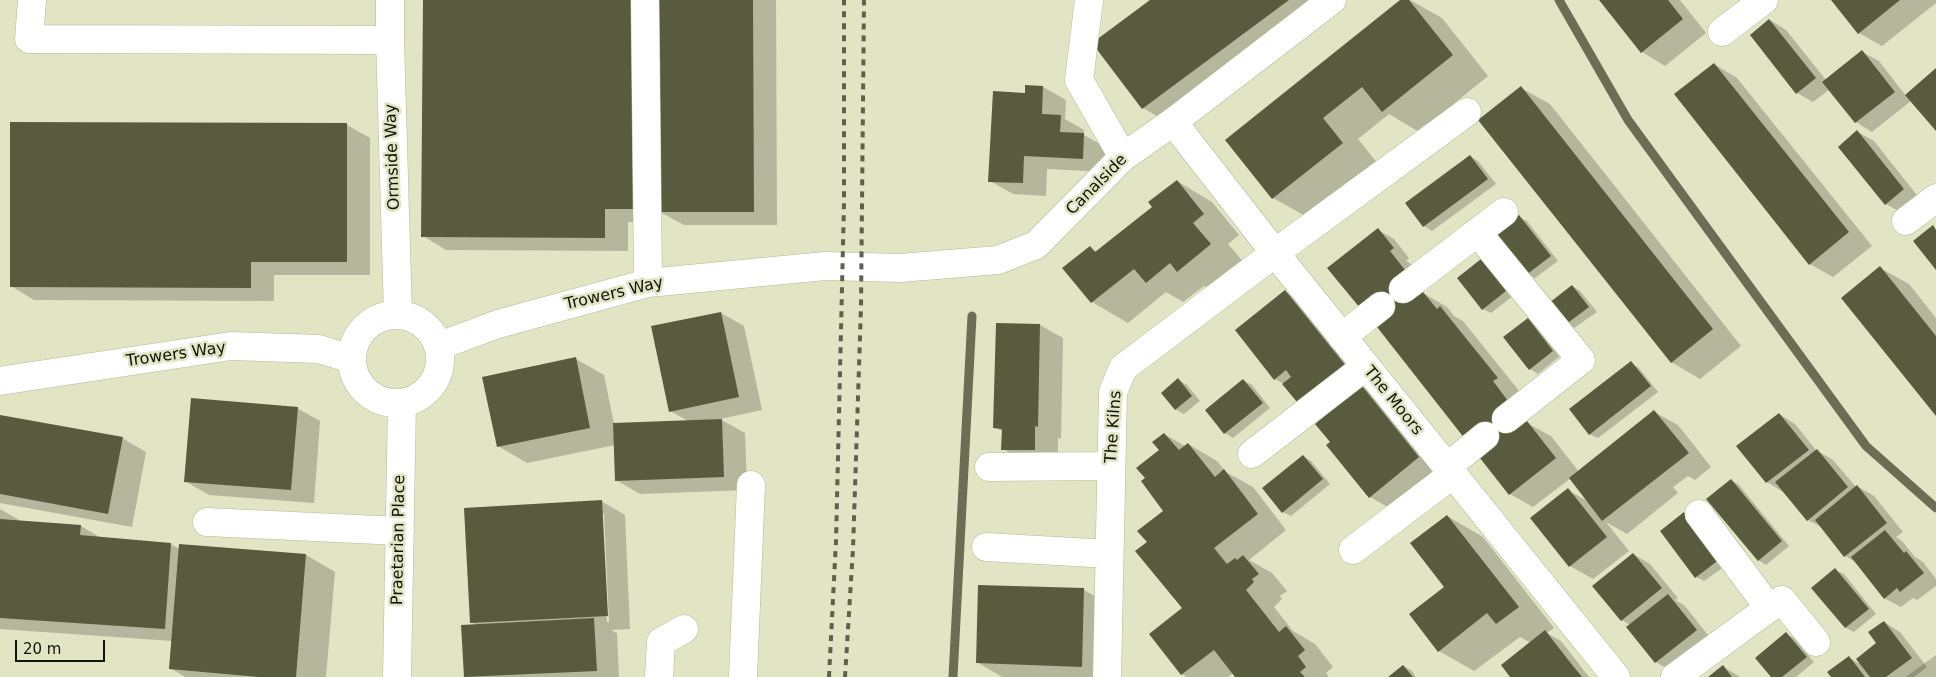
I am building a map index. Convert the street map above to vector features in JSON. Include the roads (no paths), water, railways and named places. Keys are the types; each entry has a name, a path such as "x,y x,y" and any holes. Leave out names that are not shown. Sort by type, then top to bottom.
{"street":[{"path":"32,0 29,39 390,40"},
{"name":"Ormside Way","path":"390,0 398,315"},
{"path":"645,0 648,283"},
{"path":"1089,0 1080,80 1123,157"},
{"path":"1722,32 1764,0"},
{"name":"Canalside","path":"825,266 900,268 998,260 1036,245 1123,157 1173,122 1324,2"},
{"name":"The Kilns","path":"1107,677 1113,392 1123,368 1275,253 1467,112"},
{"name":"The Moors","path":"1173,122 1342,337 1616,677"},
{"path":"1906,221 1936,198"},
{"path":"1403,289 1504,212"},
{"path":"1477,232 1581,360 1506,419"},
{"name":"Trowers Way","path":"439,346 498,324 648,283 825,266"},
{"path":"1342,337 1381,306"},
{"path":"398,315 409,316 419,321 434,336 439,346 440,361 437,376 429,389 417,398 402,403 386,402 368,393 359,384 353,372 351,359 354,345 360,332 371,322 384,316 398,315"},
{"name":"Trowers Way","path":"0,381 231,346 319,349 351,359"},
{"path":"1252,454 1366,366"},
{"name":"Praetarian Place","path":"397,677 402,403"},
{"path":"1353,550 1450,471 1485,436"},
{"path":"989,467 1111,466"},
{"path":"743,677 751,485"},
{"path":"1699,514 1768,608"},
{"path":"207,522 400,531"},
{"path":"986,547 1109,554"},
{"path":"1675,677 1768,608 1782,600 1816,642"},
{"path":"659,677 661,642 684,630"}],"waterway":[{"path":"1559,0 1628,120 1866,446 1936,508"},
{"path":"953,677 972,316"}],"railway":[{"path":"829,677 836,541 844,203 844,0"},
{"path":"845,677 853,549 861,306 864,0"}]}
